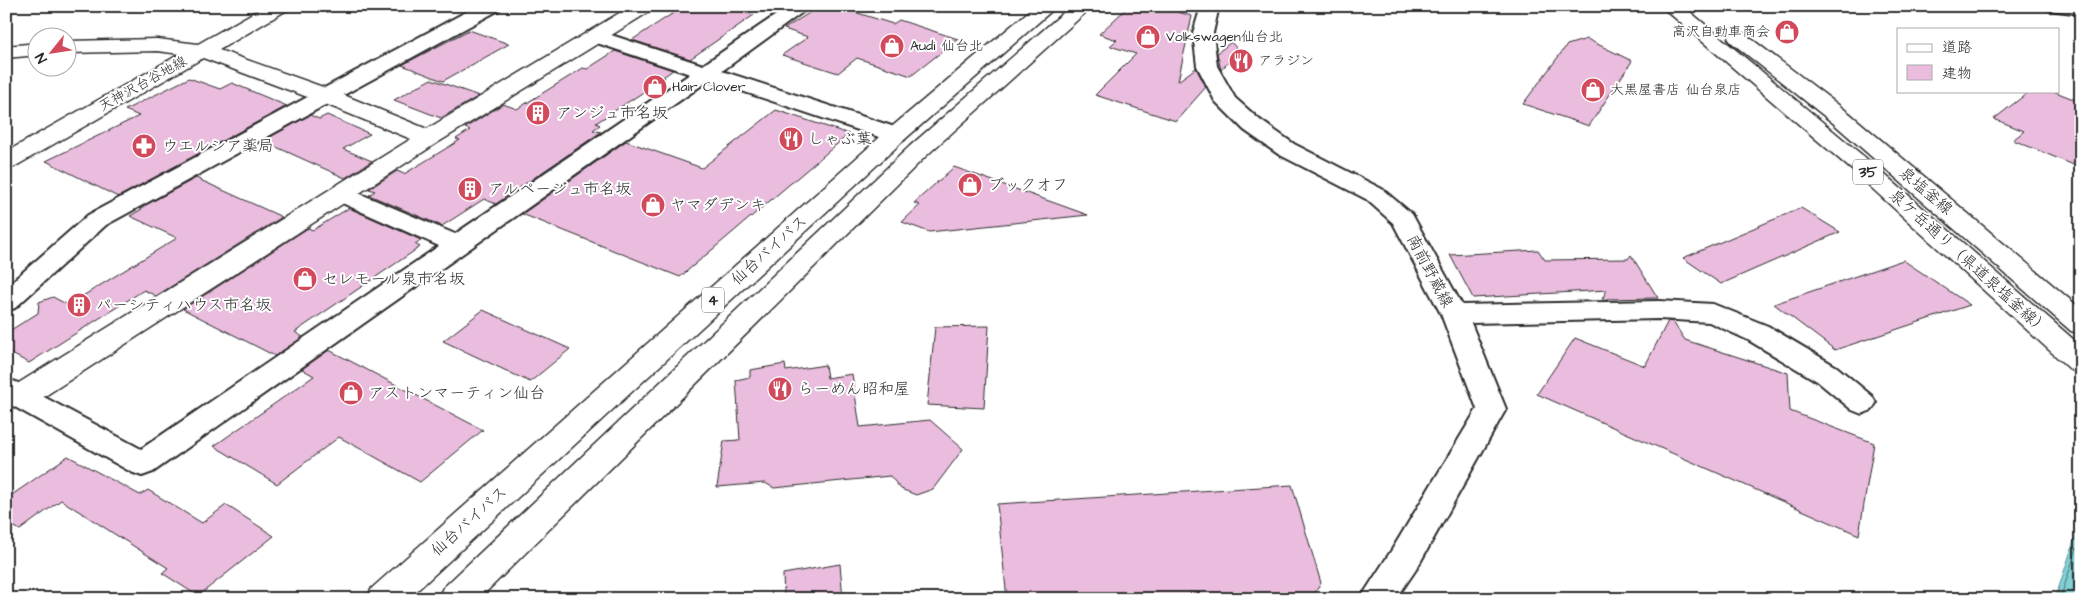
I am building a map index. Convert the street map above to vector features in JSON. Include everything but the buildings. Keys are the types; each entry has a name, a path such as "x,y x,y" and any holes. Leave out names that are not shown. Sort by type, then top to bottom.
{"main road":[{"name":"天神沢台谷地線","path":"6,162 280,6"},
{"path":"13,393 645,6"},
{"name":"仙台バイパス","path":"384,599 896,135 1047,6"},
{"name":"仙台バイパス","path":"455,599 918,151 1083,6"},
{"name":"泉ケ岳通り（県道泉塩釜線）","path":"1671,6 1860,165 2081,363"},
{"name":"泉塩釜線","path":"1698,6 1841,118 2081,324"},
{"path":"78,47 157,45 203,51 326,96 429,138"},
{"path":"6,52 28,50"}],"street":[{"path":"6,302 98,220 492,6"},
{"path":"13,393 142,464 456,244 802,6"},
{"name":"南前野蔵線","path":"1210,6 1203,33 1207,66 1226,101 1252,125 1286,149 1374,194 1403,219 1454,314 1492,409 1405,558 1377,599"},
{"path":"2056,6 2081,8"},
{"path":"595,36 896,135"},
{"path":"340,194 456,244"},
{"path":"1454,314 1660,310 1713,314 1758,333 1827,374 1862,403"}],"water":[{"path":"2081,520 2081,599 2055,599"}],"place":[{"name":"高沢自動車商会","path":"1787,32"},
{"name":"Volkswagen仙台北","path":"1148,37"},
{"name":"Audi 仙台北","path":"892,46"},
{"name":"アラジン","path":"1241,61"},
{"name":"Hair Clover","path":"655,87"},
{"name":"大黒屋書店 仙台泉店","path":"1593,90"},
{"name":"アンジュ市名坂","path":"538,113"},
{"name":"しゃぶ葉","path":"791,139"},
{"name":"ウエルシア薬局","path":"144,146"},
{"name":"ブックオフ","path":"970,185"},
{"name":"アルページュ市名坂","path":"470,189"},
{"name":"ヤマダデンキ","path":"653,205"},
{"name":"セレモール泉市名坂","path":"305,279"},
{"name":"パーシティハウス市名坂","path":"79,305"},
{"name":"らーめん昭和屋","path":"780,389"},
{"name":"アストンマーティン仙台","path":"351,393"}]}
